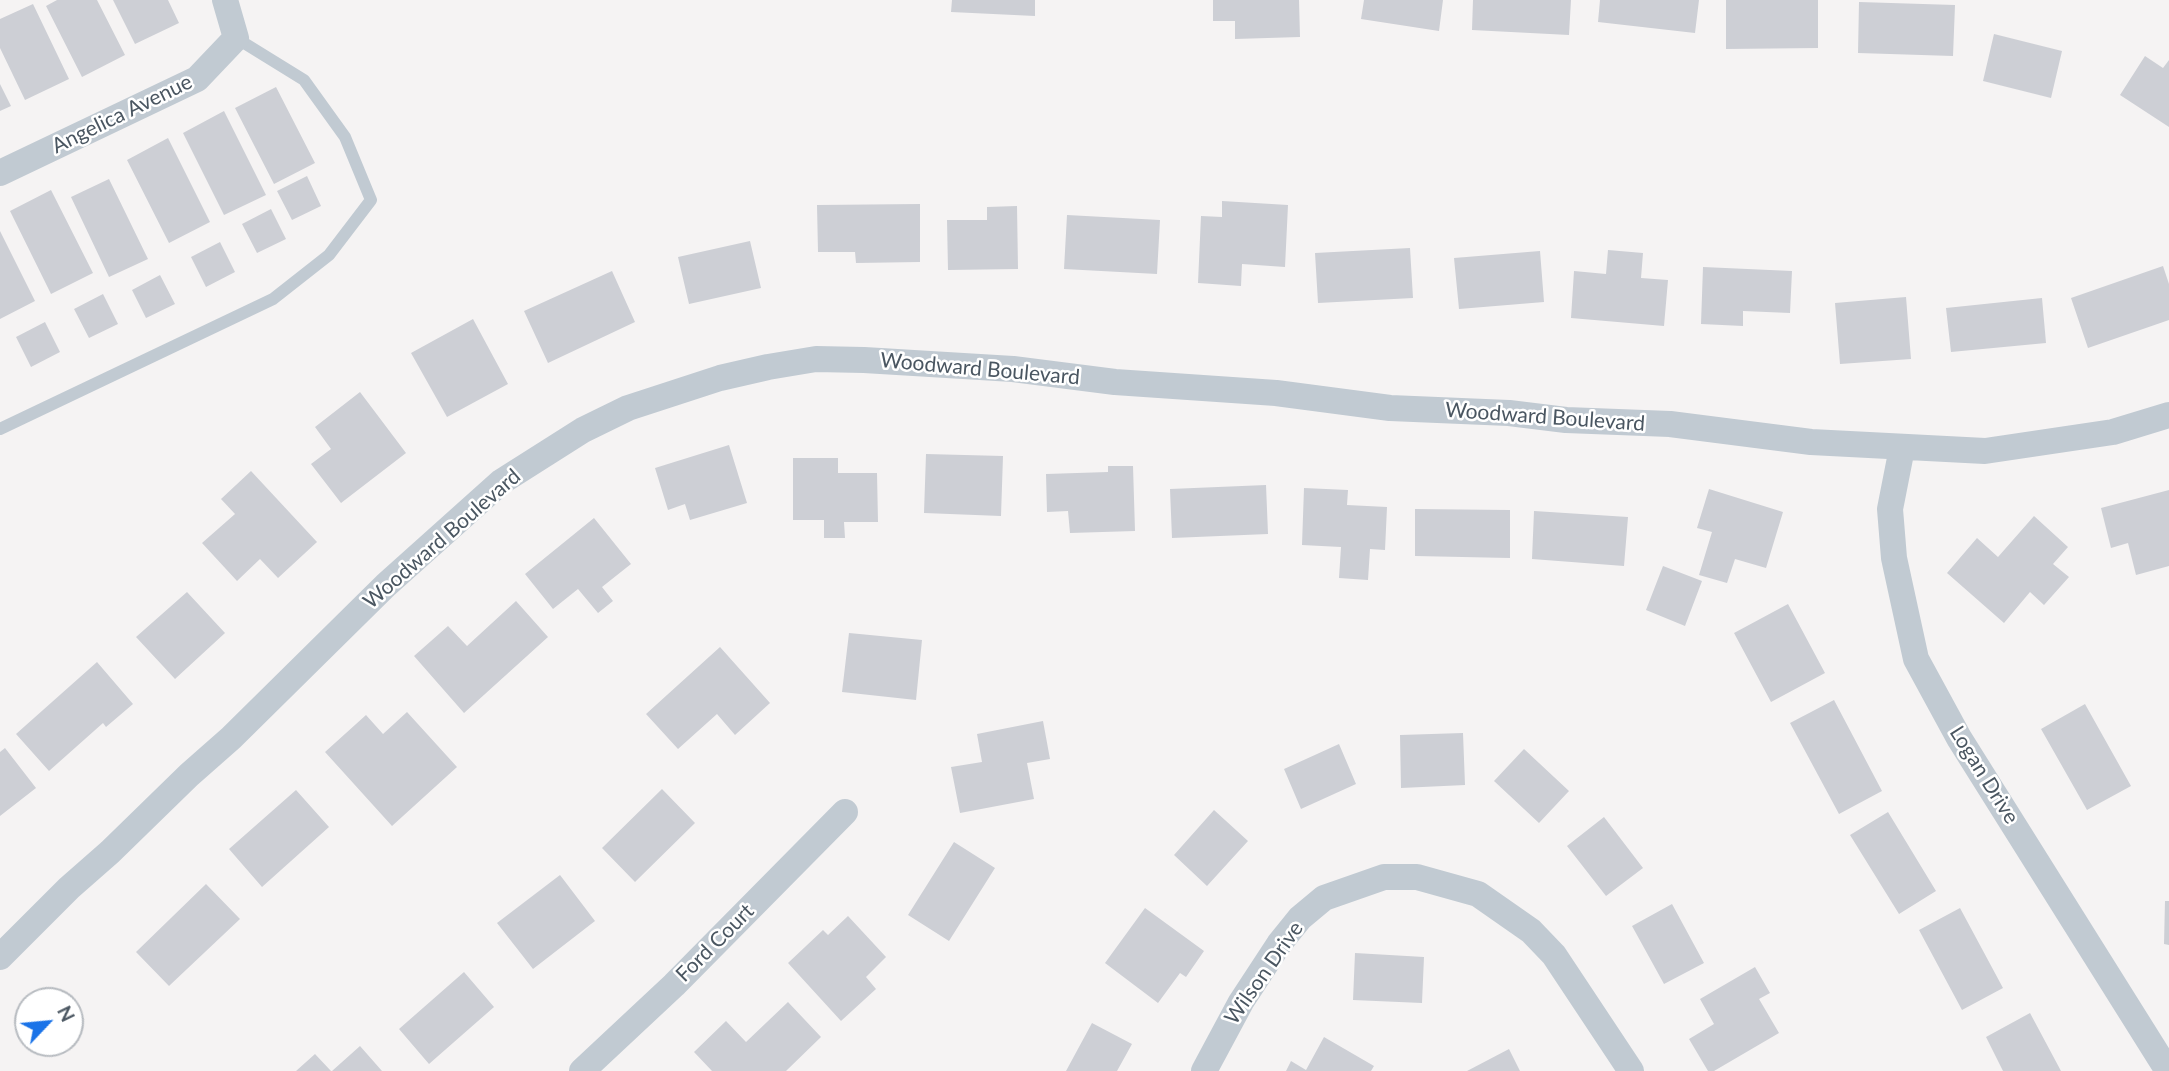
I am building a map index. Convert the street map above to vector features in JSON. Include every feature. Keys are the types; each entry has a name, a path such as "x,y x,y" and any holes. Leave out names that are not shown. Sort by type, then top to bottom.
{"street":[{"path":"225,0 236,38"},
{"name":"Angelica Avenue","path":"0,173 197,79 236,38"},
{"name":"Woodward Boulevard","path":"0,957 69,888 232,738 386,584 502,482 583,430 628,408 720,378 816,359 864,360 1013,369 1115,382 1276,393 1390,408 1670,424 1811,442 1985,451 2113,432 2169,415"},
{"name":"Logan Drive","path":"1902,448 1890,509 1894,558 1916,659 1959,737 2168,1071"},
{"name":"Ford Court","path":"582,1071 674,985 845,812"},
{"name":"Wilson Drive","path":"1204,1071 1241,1002 1279,944 1300,918 1324,898 1384,877 1417,877 1478,894 1531,931 1554,955 1631,1071"}],"lane":[{"path":"0,429 273,299 329,254 371,200 345,137 304,80 236,38"}],"building":[{"path":"57,0 97,0 125,55 82,77 46,6"},
{"path":"113,0 168,0 179,23 135,44"},
{"path":"952,0 1035,0 1035,16 951,12"},
{"path":"1213,0 1299,0 1300,37 1235,39 1235,21 1213,21"},
{"path":"1364,0 1443,0 1439,31 1361,19"},
{"path":"1473,0 1571,0 1569,35 1472,30"},
{"path":"1600,0 1699,0 1695,33 1598,22"},
{"path":"1726,0 1818,0 1818,48 1726,49"},
{"path":"1859,2 1955,5 1953,56 1858,53"},
{"path":"33,4 69,79 25,100 0,48 0,19"},
{"path":"1994,34 2062,51 2051,98 1983,81"},
{"path":"2145,56 2163,68 2169,60 2169,127 2120,95"},
{"path":"0,84 11,106 0,111"},
{"path":"276,87 315,163 274,184 235,108"},
{"path":"224,111 266,195 224,215 183,133"},
{"path":"168,138 210,222 169,243 127,160"},
{"path":"307,176 321,206 292,220 277,191"},
{"path":"109,179 148,259 109,277 71,197"},
{"path":"51,190 93,273 51,294 10,211"},
{"path":"1222,201 1288,205 1285,267 1242,264 1241,286 1198,283 1201,216 1222,217"},
{"path":"920,204 920,262 856,263 855,252 818,252 817,205"},
{"path":"1017,206 1018,269 948,270 947,220 987,220 987,207"},
{"path":"271,209 286,239 257,253 242,224"},
{"path":"1067,215 1160,220 1157,274 1064,269"},
{"path":"0,231 35,301 0,319"},
{"path":"750,241 761,288 689,304 678,257"},
{"path":"220,242 235,272 206,287 191,257"},
{"path":"1410,248 1413,298 1318,303 1315,253"},
{"path":"1608,250 1643,253 1641,278 1668,280 1664,326 1571,318 1574,271 1606,274"},
{"path":"1540,251 1544,302 1459,309 1454,258"},
{"path":"2163,266 2169,284 2169,320 2088,348 2071,298"},
{"path":"1703,267 1792,271 1790,313 1743,311 1743,326 1701,324"},
{"path":"612,271 635,322 548,363 524,311"},
{"path":"160,275 175,304 146,318 132,290"},
{"path":"103,294 118,324 89,338 74,309"},
{"path":"1906,297 1911,359 1840,364 1835,303"},
{"path":"2042,298 2046,343 1951,352 1946,308"},
{"path":"473,319 508,384 447,417 411,353"},
{"path":"45,322 60,352 31,367 16,337"},
{"path":"360,392 406,453 341,503 311,464 331,449 315,427"},
{"path":"729,445 747,503 690,520 685,504 668,510 655,468"},
{"path":"926,454 1003,456 1001,516 924,513"},
{"path":"793,458 838,458 838,473 877,473 878,522 844,522 845,538 824,538 824,520 793,520"},
{"path":"1108,466 1133,466 1135,531 1070,533 1068,511 1047,512 1046,474 1108,472"},
{"path":"251,471 317,542 278,578 260,559 237,581 202,543 235,514 221,499"},
{"path":"1266,485 1268,534 1172,538 1170,489"},
{"path":"1304,488 1348,490 1347,505 1387,507 1385,550 1370,549 1368,580 1339,578 1341,547 1302,545"},
{"path":"1709,489 1783,512 1766,568 1735,559 1727,583 1699,575 1712,532 1697,528"},
{"path":"2169,490 2169,566 2136,575 2128,543 2111,548 2101,508"},
{"path":"1415,509 1510,510 1510,558 1415,556"},
{"path":"1534,511 1628,517 1624,566 1532,559"},
{"path":"2034,516 2068,547 2053,564 2069,577 2044,605 2030,592 2004,623 1947,573 1977,538 1998,557"},
{"path":"594,518 631,564 602,587 613,601 598,613 578,589 553,609 525,574"},
{"path":"1663,566 1702,581 1685,626 1646,610"},
{"path":"187,592 225,633 175,679 136,637"},
{"path":"516,601 548,637 464,713 414,656 448,626 467,646"},
{"path":"1788,604 1825,673 1771,702 1734,633"},
{"path":"849,633 922,640 916,700 842,692"},
{"path":"720,647 770,703 735,735 717,714 678,749 646,714"},
{"path":"97,662 133,704 106,727 103,723 49,771 16,734"},
{"path":"1834,700 1882,791 1839,814 1790,723"},
{"path":"2085,704 2131,786 2087,810 2041,729"},
{"path":"407,712 457,767 392,826 325,752 366,715 383,734"},
{"path":"1043,721 1050,759 1027,763 1034,799 960,813 951,767 982,762 977,734"},
{"path":"1463,733 1465,785 1401,788 1400,735"},
{"path":"1339,744 1356,784 1301,809 1284,769"},
{"path":"5,748 36,788 0,816 0,752"},
{"path":"1524,749 1569,791 1539,823 1494,781"},
{"path":"662,789 695,823 635,882 602,848"},
{"path":"296,790 329,827 262,887 229,849"},
{"path":"1214,810 1248,841 1207,886 1174,855"},
{"path":"1888,812 1936,891 1899,914 1850,835"},
{"path":"1604,817 1643,868 1606,896 1567,846"},
{"path":"954,842 995,868 949,941 908,915"},
{"path":"560,875 595,921 533,969 497,923"},
{"path":"206,884 240,919 169,986 136,952"},
{"path":"2165,901 2169,901 2169,945 2164,944"},
{"path":"1672,904 1704,963 1664,984 1632,926"},
{"path":"1145,908 1204,951 1186,977 1180,973 1158,1003 1105,963"},
{"path":"1960,908 2003,988 1962,1010 1919,930"},
{"path":"848,916 886,957 866,977 876,989 841,1021 788,963 823,930 828,935"},
{"path":"1355,953 1424,957 1422,1003 1353,1000"},
{"path":"1755,967 1770,993 1759,999 1779,1033 1714,1071 1708,1071 1689,1039 1714,1024 1700,999"},
{"path":"464,972 494,1007 429,1064 399,1029"},
{"path":"788,1002 821,1037 786,1071 712,1071 694,1052 726,1021 746,1042"},
{"path":"2030,1013 2061,1071 2003,1071 1986,1037"},
{"path":"1092,1023 1132,1044 1117,1071 1066,1071"},
{"path":"1324,1037 1374,1066 1371,1071 1286,1071 1291,1061 1306,1070"},
{"path":"360,1046 382,1071 332,1071"},
{"path":"1509,1049 1520,1071 1467,1071"},
{"path":"315,1054 331,1071 296,1071"}]}
